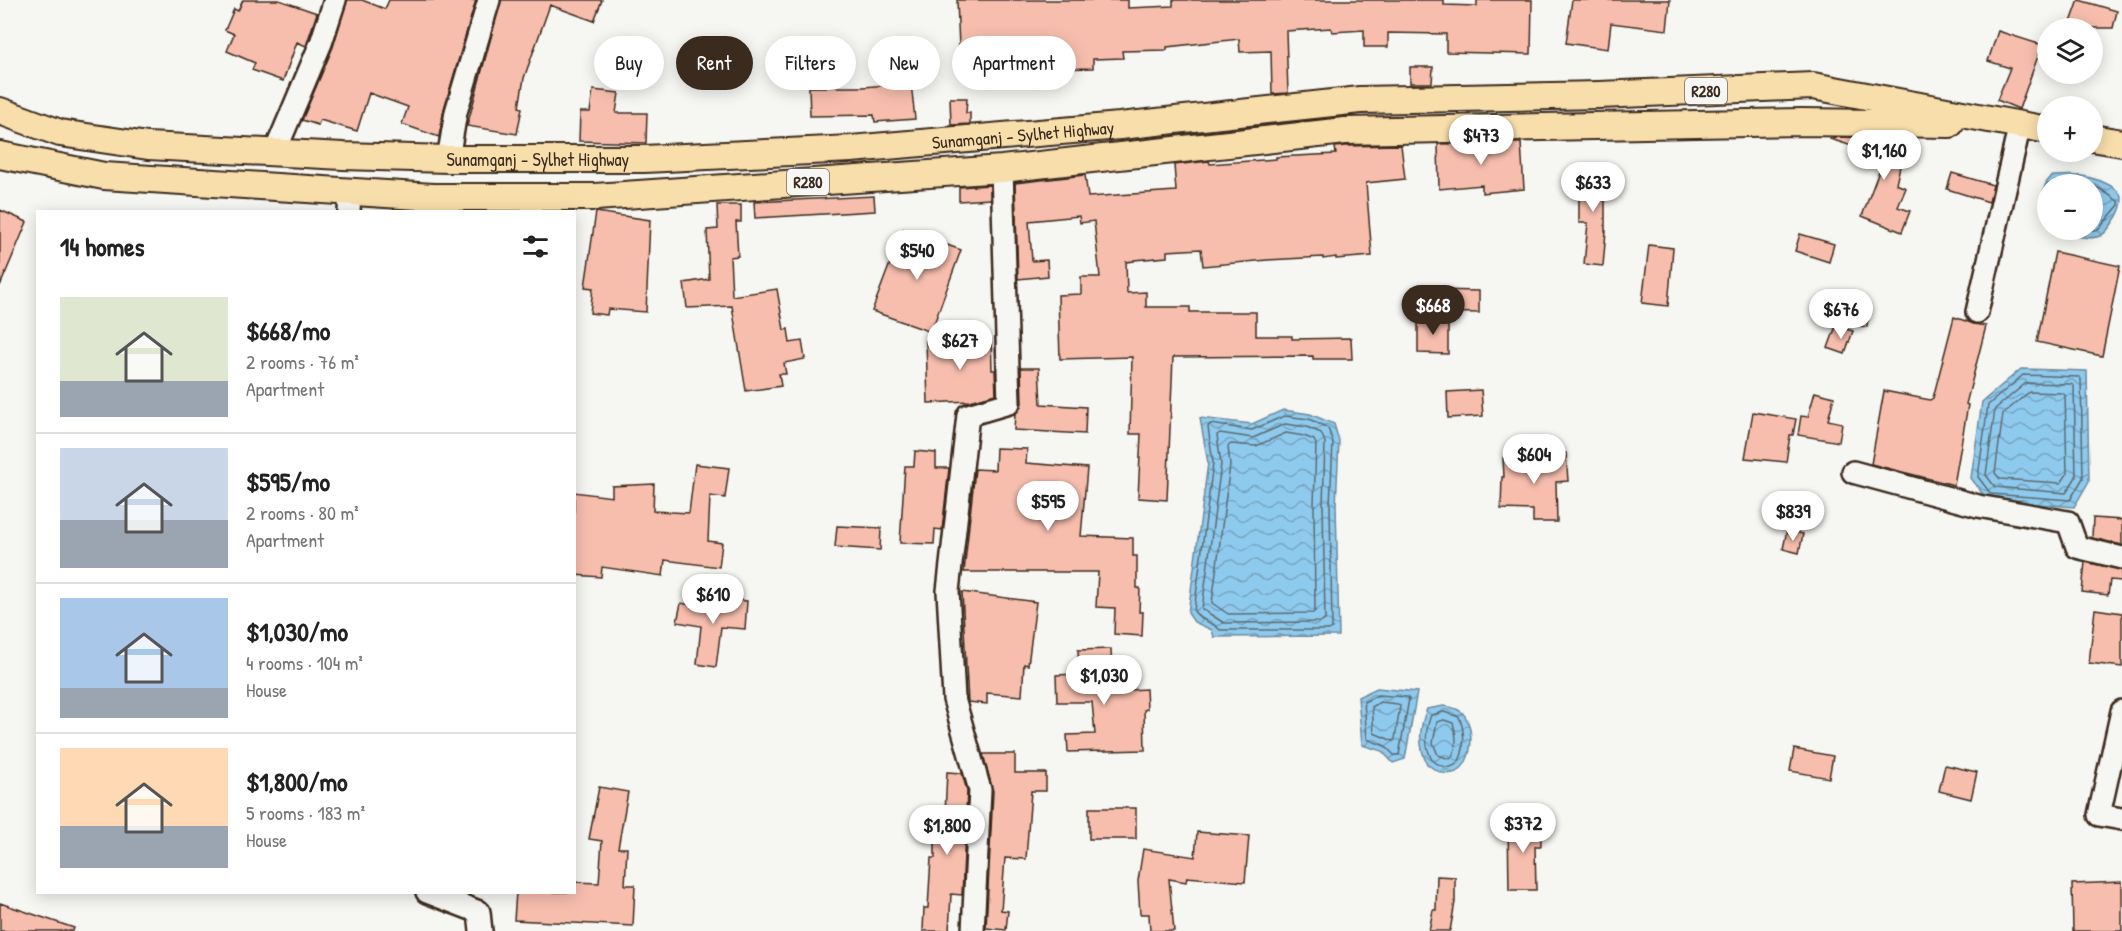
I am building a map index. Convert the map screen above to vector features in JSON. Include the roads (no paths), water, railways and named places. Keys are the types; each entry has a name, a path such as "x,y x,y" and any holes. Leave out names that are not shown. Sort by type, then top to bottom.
{"main road":[{"name":"Sunamganj - Sylhet Highway","path":"0,111 60,133 148,146 448,159 644,159 851,149 1120,126 1360,100 1599,95 1813,86 2037,128"},
{"name":"Sunamganj - Sylhet Highway","path":"3,161 104,176 350,201 433,197 471,204 1002,169 1345,131 1802,122 2020,124"},
{"path":"2103,140 2122,143"}],"street":[{"path":"275,152 321,43 335,0"},
{"path":"448,159 456,112 489,0"},
{"path":"1977,312 2020,124"},
{"path":"973,931 980,790 954,699 948,591 968,416 1009,403 1002,169"},
{"path":"1853,472 1978,506 2068,522 2077,548 2122,558"},
{"path":"2122,711 2099,816 2122,819"},
{"path":"431,894 479,912 481,931"}],"water":[{"path":"2103,183 2114,188 2122,198 2117,216 2104,233"},
{"path":"2021,369 2087,371 2089,481 2074,507 1987,500 1971,478 1982,402"},
{"path":"1283,410 1310,414 1334,424 1339,441 1336,505 1339,636 1214,637 1212,630 1194,622 1188,613 1208,463 1200,418 1252,424"},
{"path":"1377,688 1417,692 1405,759 1393,763 1382,751 1362,745 1358,697"},
{"path":"1444,706 1456,709 1465,716 1471,738 1466,761 1460,769 1452,773 1440,772 1427,764 1421,743 1422,723 1427,709"}]}
